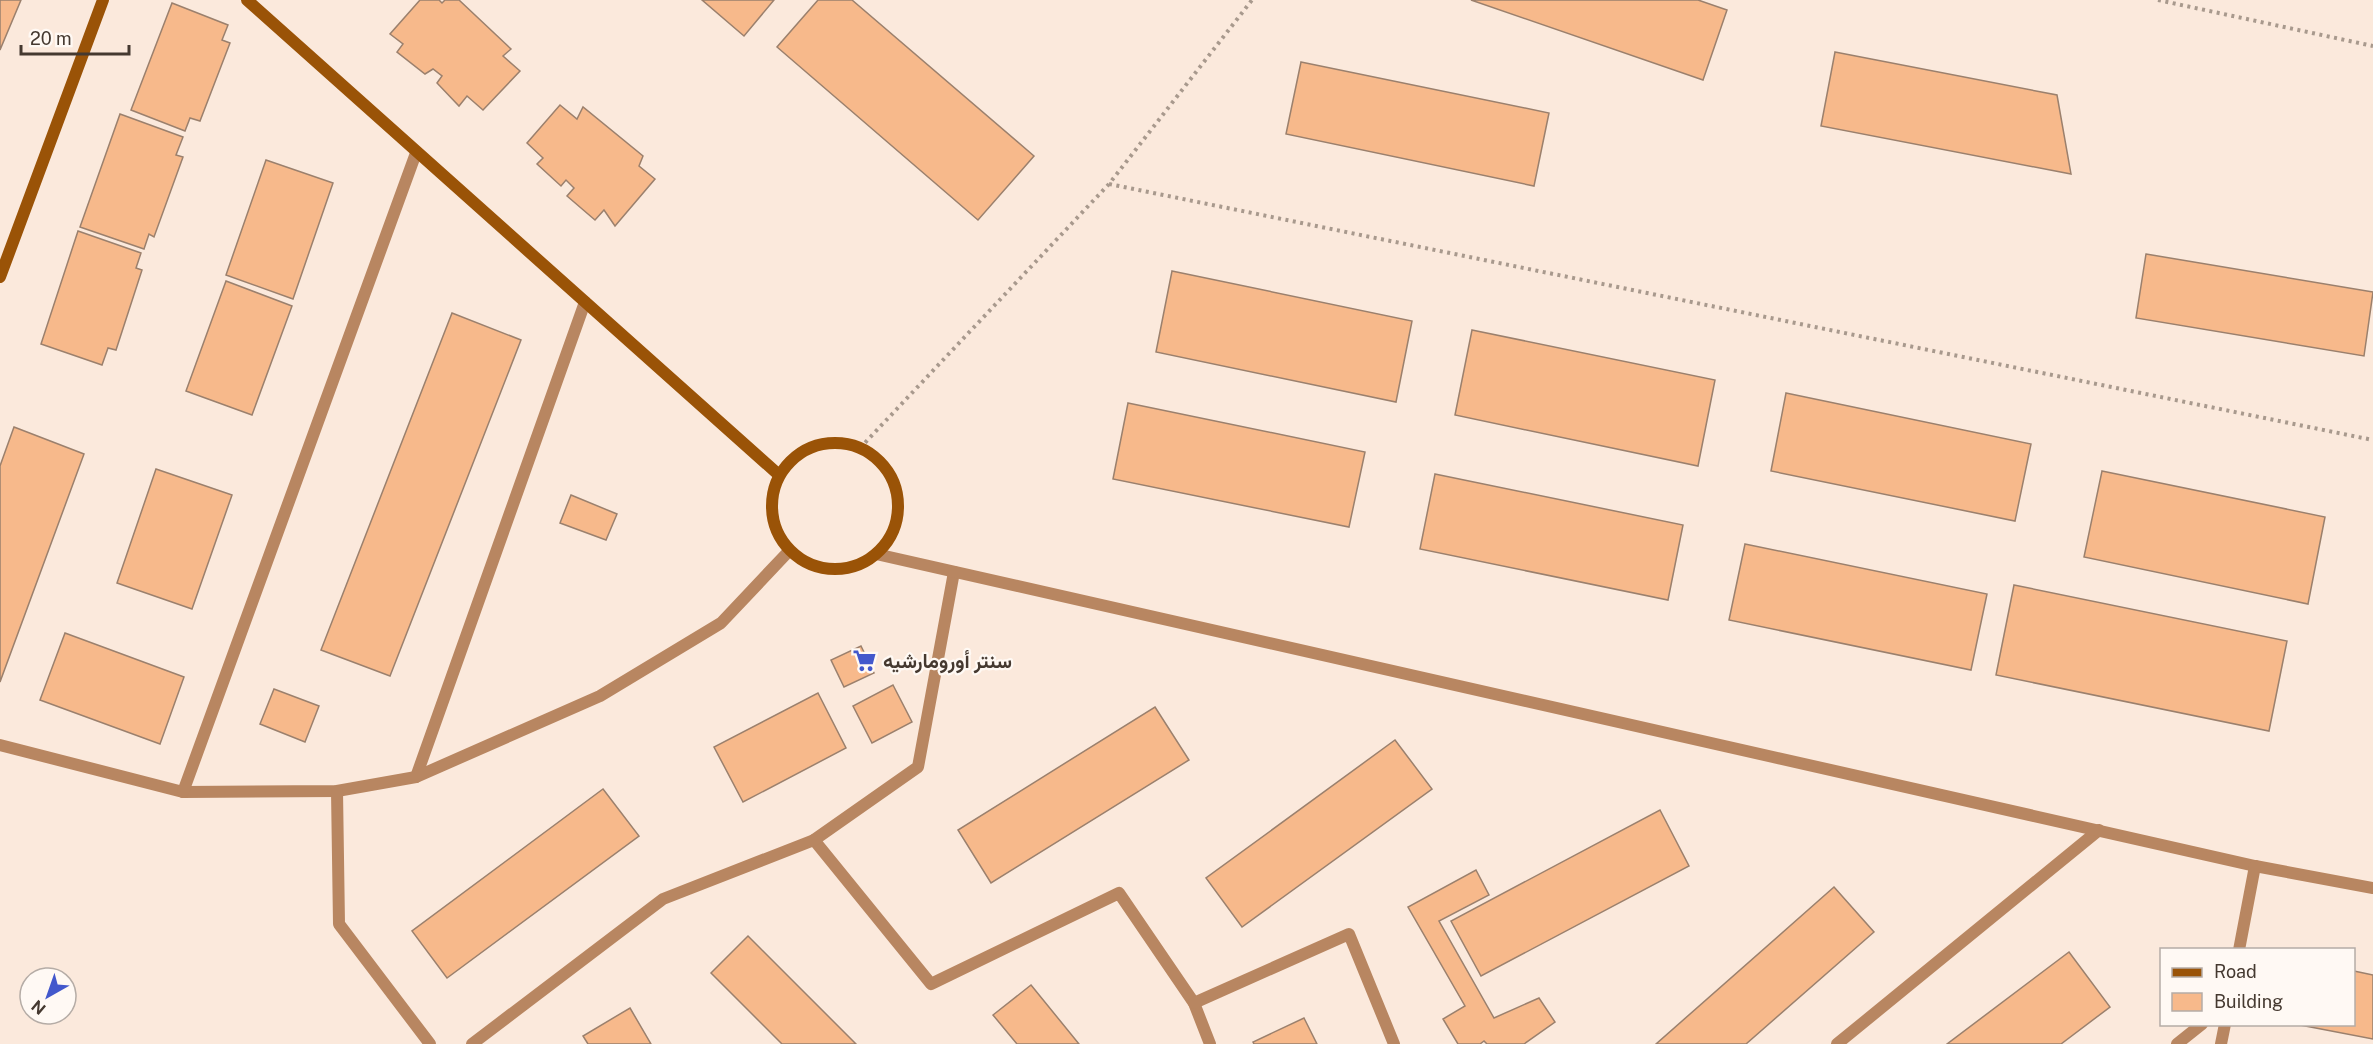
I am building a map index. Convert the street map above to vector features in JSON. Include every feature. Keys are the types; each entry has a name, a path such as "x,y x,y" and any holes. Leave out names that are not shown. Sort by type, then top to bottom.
{"street":[{"path":"0,277 103,0"},
{"path":"248,0 416,153 779,474"},
{"path":"183,792 416,153"},
{"path":"416,777 585,302"},
{"path":"833,443 860,448 888,471 895,488 898,506 896,524 888,541 861,565 842,569 823,569 805,562 789,551 775,528 771,501 779,474 790,460 806,449 833,443"},
{"path":"0,746 183,792 337,791 416,777 600,696 621,684 721,622 789,551"},
{"path":"876,554 2255,866 2373,888"},
{"path":"472,1044 663,899 814,840 918,767 954,572"},
{"path":"337,791 339,924 430,1044"},
{"path":"1837,1044 2099,830"},
{"path":"814,840 930,984 1119,893 1194,1003 1210,1044"},
{"path":"2239,948 2255,866"},
{"path":"1194,1003 1348,934 1394,1044"},
{"path":"2176,1044 2199,1026"},
{"path":"2221,1044 2225,1026"}],"path":[{"path":"860,448 1109,184 1252,0"},
{"path":"2158,0 2373,46"},
{"path":"1109,184 2373,440"}],"building":[{"path":"0,0 21,0 0,50"},
{"path":"420,0 439,0 442,3 445,0 459,0 511,49 503,56 520,71 483,110 467,96 459,106 437,83 442,76 433,69 425,74 397,52 403,44 390,34"},
{"path":"702,0 774,0 744,36"},
{"path":"818,0 852,0 1034,156 978,220 777,47"},
{"path":"1471,0 1698,0 1727,10 1703,80"},
{"path":"172,3 228,25 222,40 230,43 200,121 190,118 185,131 131,110"},
{"path":"1835,52 2057,95 2071,174 1821,126"},
{"path":"1301,62 1549,113 1534,186 1286,134"},
{"path":"560,105 577,119 583,107 643,156 639,166 655,179 615,226 604,210 595,220 567,196 574,188 566,180 561,186 537,164 543,158 527,143"},
{"path":"120,114 183,137 176,155 183,157 154,237 149,234 144,249 80,227"},
{"path":"266,160 333,183 293,299 226,275"},
{"path":"78,231 141,253 136,268 142,270 116,350 108,348 102,365 41,344"},
{"path":"2146,254 2373,292 2364,356 2136,318"},
{"path":"1172,271 1412,321 1396,402 1156,352"},
{"path":"226,281 292,306 252,415 186,391"},
{"path":"452,313 521,340 390,676 321,650"},
{"path":"1472,330 1715,380 1698,466 1455,415"},
{"path":"1786,393 2031,444 2015,521 1771,471"},
{"path":"1128,403 1365,452 1349,527 1113,479"},
{"path":"14,427 84,454 0,682 0,466"},
{"path":"156,469 232,495 192,609 117,583"},
{"path":"2102,471 2325,517 2308,604 2084,557"},
{"path":"1435,474 1683,525 1668,600 1420,549"},
{"path":"571,495 617,514 606,540 560,523"},
{"path":"1745,544 1987,594 1971,670 1729,620"},
{"path":"2014,585 2287,641 2269,731 1996,675"},
{"path":"65,633 184,677 160,744 40,700"},
{"path":"861,646 874,673 844,687 831,660"},
{"path":"893,685 912,722 872,743 853,706"},
{"path":"274,689 319,706 305,742 260,724"},
{"path":"818,693 846,748 743,802 714,747"},
{"path":"1155,707 1189,760 991,883 958,830"},
{"path":"1395,740 1432,789 1242,927 1206,878"},
{"path":"603,789 639,836 447,978 412,931"},
{"path":"1660,810 1689,866 1481,976 1451,921"},
{"path":"1476,870 1489,895 1439,921 1494,1018 1539,998 1555,1022 1524,1044 1487,1044 1484,1041 1480,1044 1458,1044 1443,1019 1465,1006 1408,907"},
{"path":"1834,887 1874,932 1746,1044 1656,1044"},
{"path":"748,936 856,1044 782,1044 711,973"},
{"path":"2069,952 2110,1007 2061,1044 1947,1044"},
{"path":"2355,971 2373,975 2373,1039 2305,1026 2355,1026"},
{"path":"1031,985 1079,1044 1017,1044 993,1015"},
{"path":"630,1008 651,1044 588,1044 583,1036"},
{"path":"1304,1018 1317,1044 1254,1044 1253,1042"}],"place":[{"name":"سنتر أورومارشيه","path":"865,661"}]}
